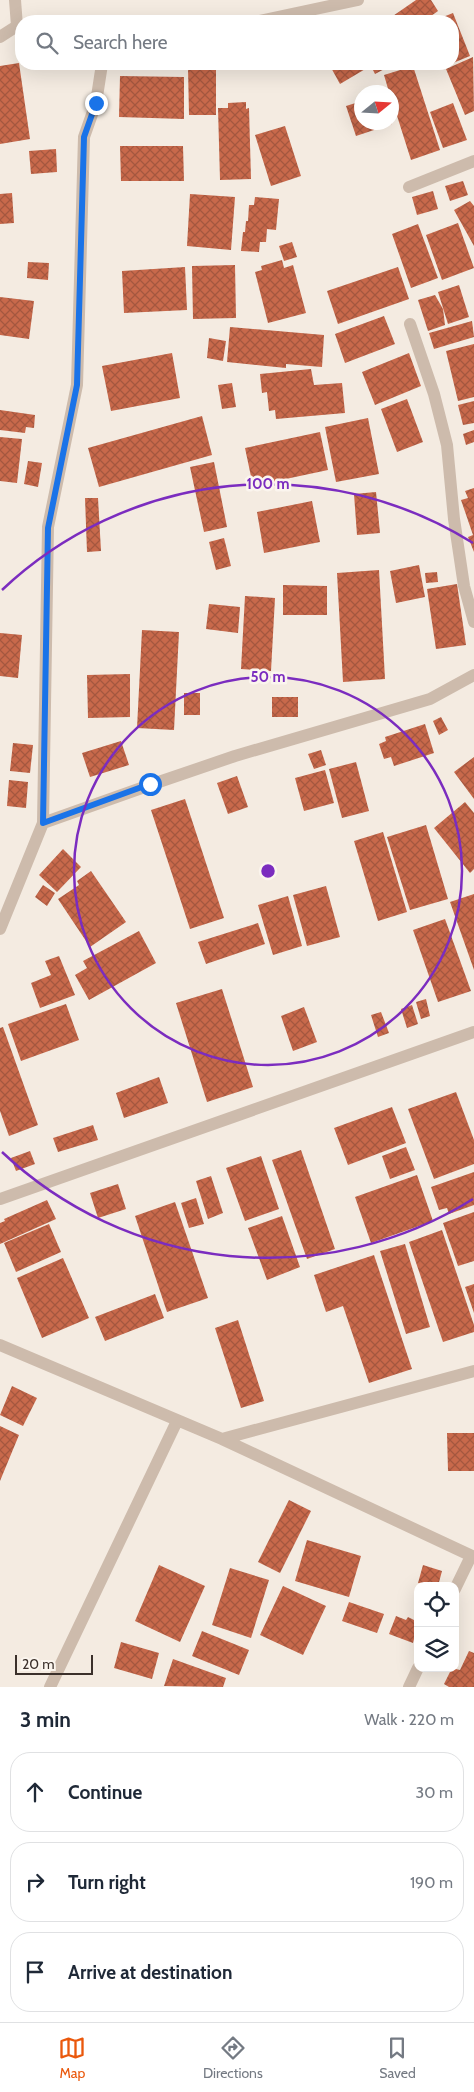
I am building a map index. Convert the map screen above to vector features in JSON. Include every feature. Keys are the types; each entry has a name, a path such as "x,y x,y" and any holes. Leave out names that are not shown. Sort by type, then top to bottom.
{"street":[{"path":"15,0 17,15"},
{"path":"287,15 358,0"},
{"path":"0,37 15,28"},
{"path":"0,929 43,823 48,528 77,385 84,137 96,103 101,70"},
{"path":"409,187 474,161"},
{"path":"410,324 434,394 448,445 454,519 464,586 474,622"},
{"path":"43,823 227,759 430,699 474,675"},
{"path":"0,1199 474,1032"},
{"path":"0,1345 222,1440 472,1556 459,1582"},
{"path":"222,1440 474,1371"},
{"path":"50,1687 176,1421"},
{"path":"409,1687 416,1672"}],"building":[{"path":"416,0 431,0 438,11 432,15 394,15"},
{"path":"459,28 470,56 459,61"},
{"path":"473,57 474,111 465,115 446,70 459,70 459,63"},
{"path":"15,64 15,70 20,70 30,139 0,144 0,66"},
{"path":"188,70 216,70 216,115 189,115"},
{"path":"332,70 364,70 340,84"},
{"path":"373,70 383,70 375,74"},
{"path":"400,70 414,70 440,150 411,160 399,122 399,85 387,85 384,75"},
{"path":"120,76 184,77 184,119 119,117"},
{"path":"246,102 246,109 249,108 251,179 220,180 218,108 228,108 228,103"},
{"path":"453,103 467,140 443,148 430,112"},
{"path":"354,104 354,130 346,106"},
{"path":"285,126 301,176 271,186 255,135"},
{"path":"354,130 374,130 356,136"},
{"path":"120,146 183,146 184,181 121,181"},
{"path":"56,149 57,172 31,174 29,151"},
{"path":"463,181 468,195 450,201 445,186"},
{"path":"433,191 438,209 417,215 412,197"},
{"path":"12,193 14,223 0,224 0,194"},
{"path":"190,194 235,197 231,250 187,246"},
{"path":"255,197 279,199 276,230 267,229 266,242 260,242 259,252 241,251 243,232 245,232 246,221 248,221 249,205 254,205"},
{"path":"470,201 474,206 474,246 454,210"},
{"path":"458,223 474,268 442,280 426,235"},
{"path":"418,224 438,278 411,288 392,234"},
{"path":"292,242 297,257 284,261 279,246"},
{"path":"282,260 284,268 293,265 306,313 268,323 255,272 262,270 261,266"},
{"path":"28,262 49,263 48,280 27,278"},
{"path":"235,265 236,318 193,319 192,266"},
{"path":"185,267 187,310 124,313 122,271"},
{"path":"398,267 409,299 338,324 327,291"},
{"path":"459,285 469,317 448,324 438,292"},
{"path":"435,295 443,309 445,325 428,331 418,300"},
{"path":"0,297 34,301 29,339 0,335"},
{"path":"384,316 395,344 345,363 335,334"},
{"path":"472,321 474,337 434,349 429,333"},
{"path":"230,327 324,335 322,367 286,364 286,368 227,362"},
{"path":"209,338 226,341 223,361 207,358"},
{"path":"474,344 474,397 458,401 446,351"},
{"path":"172,353 180,398 111,411 102,366"},
{"path":"409,353 421,386 375,405 362,372"},
{"path":"311,369 314,385 342,383 345,413 276,419 275,410 269,411 267,392 262,393 260,374"},
{"path":"232,383 236,407 222,409 218,385"},
{"path":"407,399 423,442 397,452 381,409"},
{"path":"474,401 474,423 463,425 458,405"},
{"path":"0,410 35,415 34,428 26,427 25,433 0,430"},
{"path":"202,416 212,455 99,487 88,448"},
{"path":"368,418 379,474 336,482 325,427"},
{"path":"474,430 474,442 466,445 463,434"},
{"path":"320,432 328,470 253,486 245,448"},
{"path":"0,437 22,439 17,483 0,481"},
{"path":"28,461 42,463 38,487 24,484"},
{"path":"214,462 227,527 204,532 190,467"},
{"path":"474,488 474,552 468,537 473,535 461,500 468,498 465,491"},
{"path":"376,492 380,533 357,535 354,494"},
{"path":"85,498 98,498 101,551 87,552"},
{"path":"312,501 320,542 264,553 257,512"},
{"path":"224,538 231,566 216,570 209,542"},
{"path":"419,565 425,597 396,603 390,571"},
{"path":"379,570 385,679 343,682 337,573"},
{"path":"437,572 438,582 426,583 425,573"},
{"path":"457,584 466,645 436,649 427,589"},
{"path":"283,585 327,586 327,615 283,615"},
{"path":"245,596 275,598 271,671 241,669"},
{"path":"209,604 240,607 238,633 206,629"},
{"path":"142,630 179,632 174,730 137,728"},
{"path":"0,633 22,635 18,678 0,676"},
{"path":"130,674 130,717 88,718 87,675"},
{"path":"184,693 200,693 200,715 184,715"},
{"path":"272,697 298,697 298,717 272,717"},
{"path":"441,717 448,730 439,735 433,721"},
{"path":"425,724 434,753 394,766 391,757 384,759 379,744 386,741 385,737"},
{"path":"121,741 129,765 90,777 82,753"},
{"path":"13,743 33,745 30,773 10,771"},
{"path":"321,750 326,765 314,769 308,754"},
{"path":"474,757 474,799 454,772"},
{"path":"356,762 369,811 342,818 329,769"},
{"path":"325,770 334,803 304,811 295,778"},
{"path":"237,776 248,807 228,814 217,783"},
{"path":"9,780 28,782 26,808 7,806"},
{"path":"185,799 224,918 190,929 151,810"},
{"path":"465,802 474,813 474,869 470,873 434,828"},
{"path":"426,825 448,899 410,910 387,837"},
{"path":"383,832 407,912 378,921 354,841"},
{"path":"63,849 81,867 57,892 39,875"},
{"path":"91,871 126,922 90,947 58,899 79,885 77,881"},
{"path":"43,885 55,893 47,906 35,897"},
{"path":"326,886 340,937 307,946 293,895"},
{"path":"474,894 474,970 450,902"},
{"path":"288,896 302,946 273,955 258,905"},
{"path":"445,919 471,991 438,1002 413,930"},
{"path":"258,923 265,944 206,964 198,942"},
{"path":"139,931 156,963 89,1000 75,975 87,968 83,961"},
{"path":"59,956 75,995 40,1008 31,983 51,975 45,961"},
{"path":"222,989 253,1087 207,1102 176,1003"},
{"path":"426,999 430,1016 421,1019 416,1002"},
{"path":"66,1004 79,1040 21,1061 8,1024"},
{"path":"412,1005 418,1024 407,1028 401,1009"},
{"path":"304,1007 317,1042 293,1051 281,1016"},
{"path":"381,1012 389,1033 378,1037 371,1015"},
{"path":"3,1027 38,1125 9,1136 0,1111 0,1028"},
{"path":"159,1077 168,1103 124,1118 116,1093"},
{"path":"456,1092 474,1140 474,1164 434,1179 408,1109"},
{"path":"392,1107 406,1143 348,1165 334,1128"},
{"path":"93,1125 98,1140 58,1152 53,1138"},
{"path":"406,1147 415,1170 390,1179 382,1156"},
{"path":"301,1150 335,1249 307,1259 272,1160"},
{"path":"30,1151 35,1164 16,1171 11,1158"},
{"path":"261,1156 279,1209 245,1221 226,1168"},
{"path":"474,1172 474,1205 449,1214 447,1208 439,1210 431,1187"},
{"path":"417,1175 433,1221 371,1243 355,1197"},
{"path":"211,1176 223,1213 208,1219 196,1181"},
{"path":"118,1184 126,1209 98,1218 90,1193"},
{"path":"196,1198 204,1224 189,1228 181,1203"},
{"path":"47,1200 56,1219 0,1244 0,1223 5,1221 4,1219"},
{"path":"175,1202 208,1298 167,1312 135,1216"},
{"path":"474,1212 474,1261 458,1266 443,1223"},
{"path":"282,1216 300,1267 267,1280 248,1228"},
{"path":"49,1224 61,1252 16,1272 4,1243"},
{"path":"442,1230 474,1325 474,1332 443,1342 409,1242"},
{"path":"405,1244 430,1327 406,1334 380,1251"},
{"path":"374,1255 412,1369 369,1383 343,1306 326,1312 314,1275"},
{"path":"63,1258 89,1318 42,1338 17,1278"},
{"path":"474,1284 474,1313 465,1287"},
{"path":"155,1294 164,1318 105,1341 95,1317"},
{"path":"238,1320 264,1401 241,1408 215,1328"},
{"path":"12,1386 37,1398 23,1426 0,1415"},
{"path":"0,1426 19,1435 0,1481"},
{"path":"447,1433 474,1433 474,1471 448,1471"},
{"path":"289,1500 311,1511 280,1573 258,1562"},
{"path":"307,1540 361,1556 349,1597 295,1581"},
{"path":"159,1565 205,1586 180,1642 135,1621"},
{"path":"423,1565 442,1571 439,1582 418,1582"},
{"path":"230,1568 269,1580 251,1638 212,1625"},
{"path":"283,1586 326,1606 303,1655 260,1635"},
{"path":"349,1602 384,1614 377,1633 342,1621"},
{"path":"396,1616 406,1620 408,1617 414,1620 413,1643 389,1634"},
{"path":"202,1631 249,1650 239,1675 192,1656"},
{"path":"121,1642 159,1653 152,1679 114,1668"},
{"path":"469,1651 474,1653 474,1687 449,1687 444,1684 450,1672 459,1672"},
{"path":"173,1659 226,1678 223,1687 164,1686"}],"route":[{"path":"96,103 84,137 77,385 48,528 43,823 150,784"}]}
